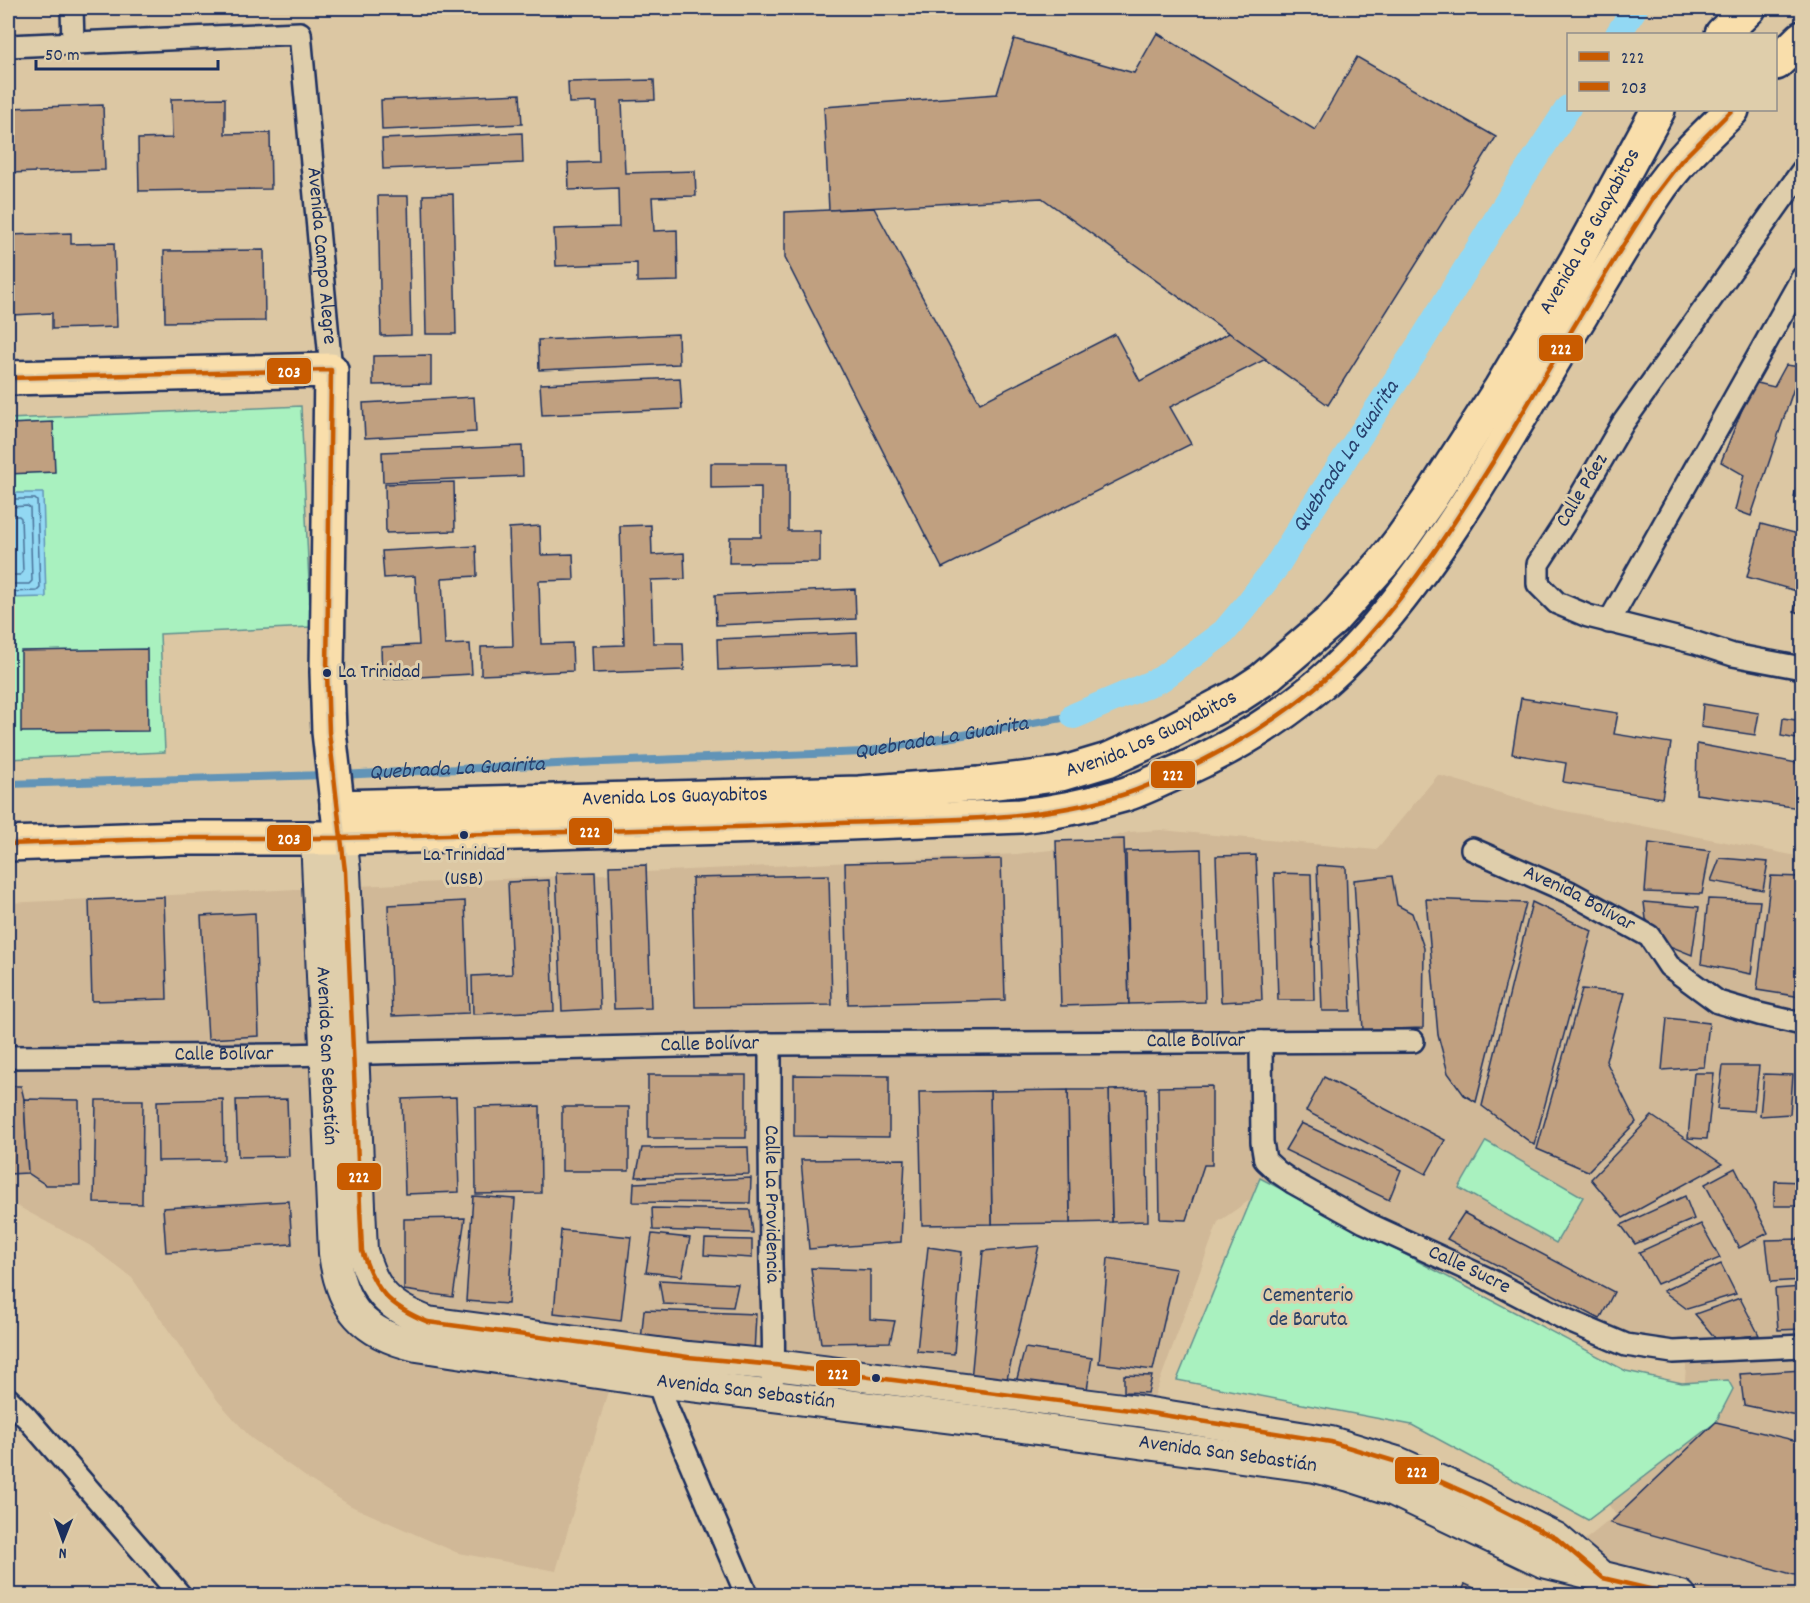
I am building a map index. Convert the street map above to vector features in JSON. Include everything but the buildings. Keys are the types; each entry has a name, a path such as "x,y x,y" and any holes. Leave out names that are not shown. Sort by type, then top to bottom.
{"main road":[{"path":"1708,33 1732,8"},
{"path":"1723,33 1749,8"},
{"name":"Avenida Los Guayabitos","path":"333,819 799,825 1020,816 1056,812 1125,795 1180,772 1274,720 1324,681 1366,639 1398,600 1485,477 1515,423 1656,193 1692,149 1731,111"},
{"name":"Avenida Los Guayabitos","path":"8,844 182,838 333,819 859,793 979,784 1069,772 1108,760 1163,735 1239,695 1262,680 1332,620 1383,563 1401,540 1501,388 1575,263 1658,112"},
{"path":"8,378 331,370"},
{"name":"Avenida Campo Alegre","path":"331,370 327,672 333,819"}],"street":[{"path":"8,46 74,43 72,8"},
{"name":"Avenida Campo Alegre","path":"74,43 300,33 331,370"},
{"name":"Calle Páez","path":"1803,171 1623,423 1538,564 1538,584 1557,603 1588,616 1733,655 1803,668"},
{"path":"1609,622 1803,278"},
{"name":"Avenida San Sebastián","path":"333,819 348,1252 336,1267 345,1297 361,1320 378,1333 398,1342 658,1382 937,1416 1315,1467 1390,1489 1543,1562 1681,1596"},
{"name":"Avenida Bolívar","path":"1472,849 1569,892 1649,936 1669,966 1718,1002 1803,1024"},
{"name":"Calle Bolívar","path":"8,1057 770,1044 1413,1041"},
{"name":"Calle Sucre","path":"1261,1042 1262,1142 1265,1160 1278,1172 1314,1194 1364,1222 1486,1278 1569,1321 1626,1344 1673,1352 1803,1346"},
{"name":"Calle La Providencia","path":"770,1044 772,1311 775,1365 771,1396"},
{"name":"Avenida San Sebastián","path":"348,1252 367,1270 377,1289 404,1313 428,1322 688,1357 775,1365 1138,1411 1331,1442 1397,1462 1471,1495 1556,1538 1603,1578"},
{"path":"663,1353 658,1382 677,1434 747,1596"},
{"path":"937,1416 943,1386"},
{"path":"8,1399 182,1596"}],"shaded area":[{"path":"1438,775 1555,809 1802,857 1802,1595 1674,1595 1615,1569 1576,1547 1616,1515 1597,1489 1683,1405 1687,1354 1656,1351 1283,1177 1218,1222 1145,1422 621,1346 556,1571 458,1553 351,1506 310,1480 251,1438 218,1401 132,1278 89,1245 8,1201 8,903 1017,854 1084,846 1129,832 1161,830 1376,850"}],"green space":[{"path":"301,406 311,627 160,634 165,752 8,759 8,419"},
{"path":"1486,1141 1583,1197 1556,1243 1459,1188"},
{"name":"Cementerio de Baruta","path":"1260,1178 1626,1371 1682,1383 1728,1380 1733,1389 1716,1422 1588,1520 1412,1425 1177,1380"}],"water":[{"path":"8,493 43,493 46,597 8,598"}],"waterway":[{"name":"Quebrada La Guairita","path":"1619,33 1635,8"},
{"name":"Quebrada La Guairita","path":"1074,716 1161,679 1224,632 1250,601 1276,567 1418,347 1567,110"},
{"name":"Quebrada La Guairita","path":"341,775 864,752 1074,716"},
{"name":"Quebrada La Guairita","path":"8,784 326,775"}],"transit line":[{"name":"222","path":"1679,1596 1603,1578 1556,1538 1471,1495 1397,1462 1331,1442 1138,1411 775,1365 688,1357 428,1322 403,1310 385,1296 378,1287 362,1251 345,871 341,838 716,828 947,820 1018,815 1088,804 1135,791 1227,748 1276,717 1322,682 1364,641 1401,598 1466,505 1655,195 1681,161 1731,111"},
{"name":"203","path":"8,378 331,370 327,672 329,732 341,838 182,838 8,844"}],"place":[{"name":"La Trinidad","path":"327,673"},
{"name":"La Trinidad (USB)","path":"464,835"}]}
